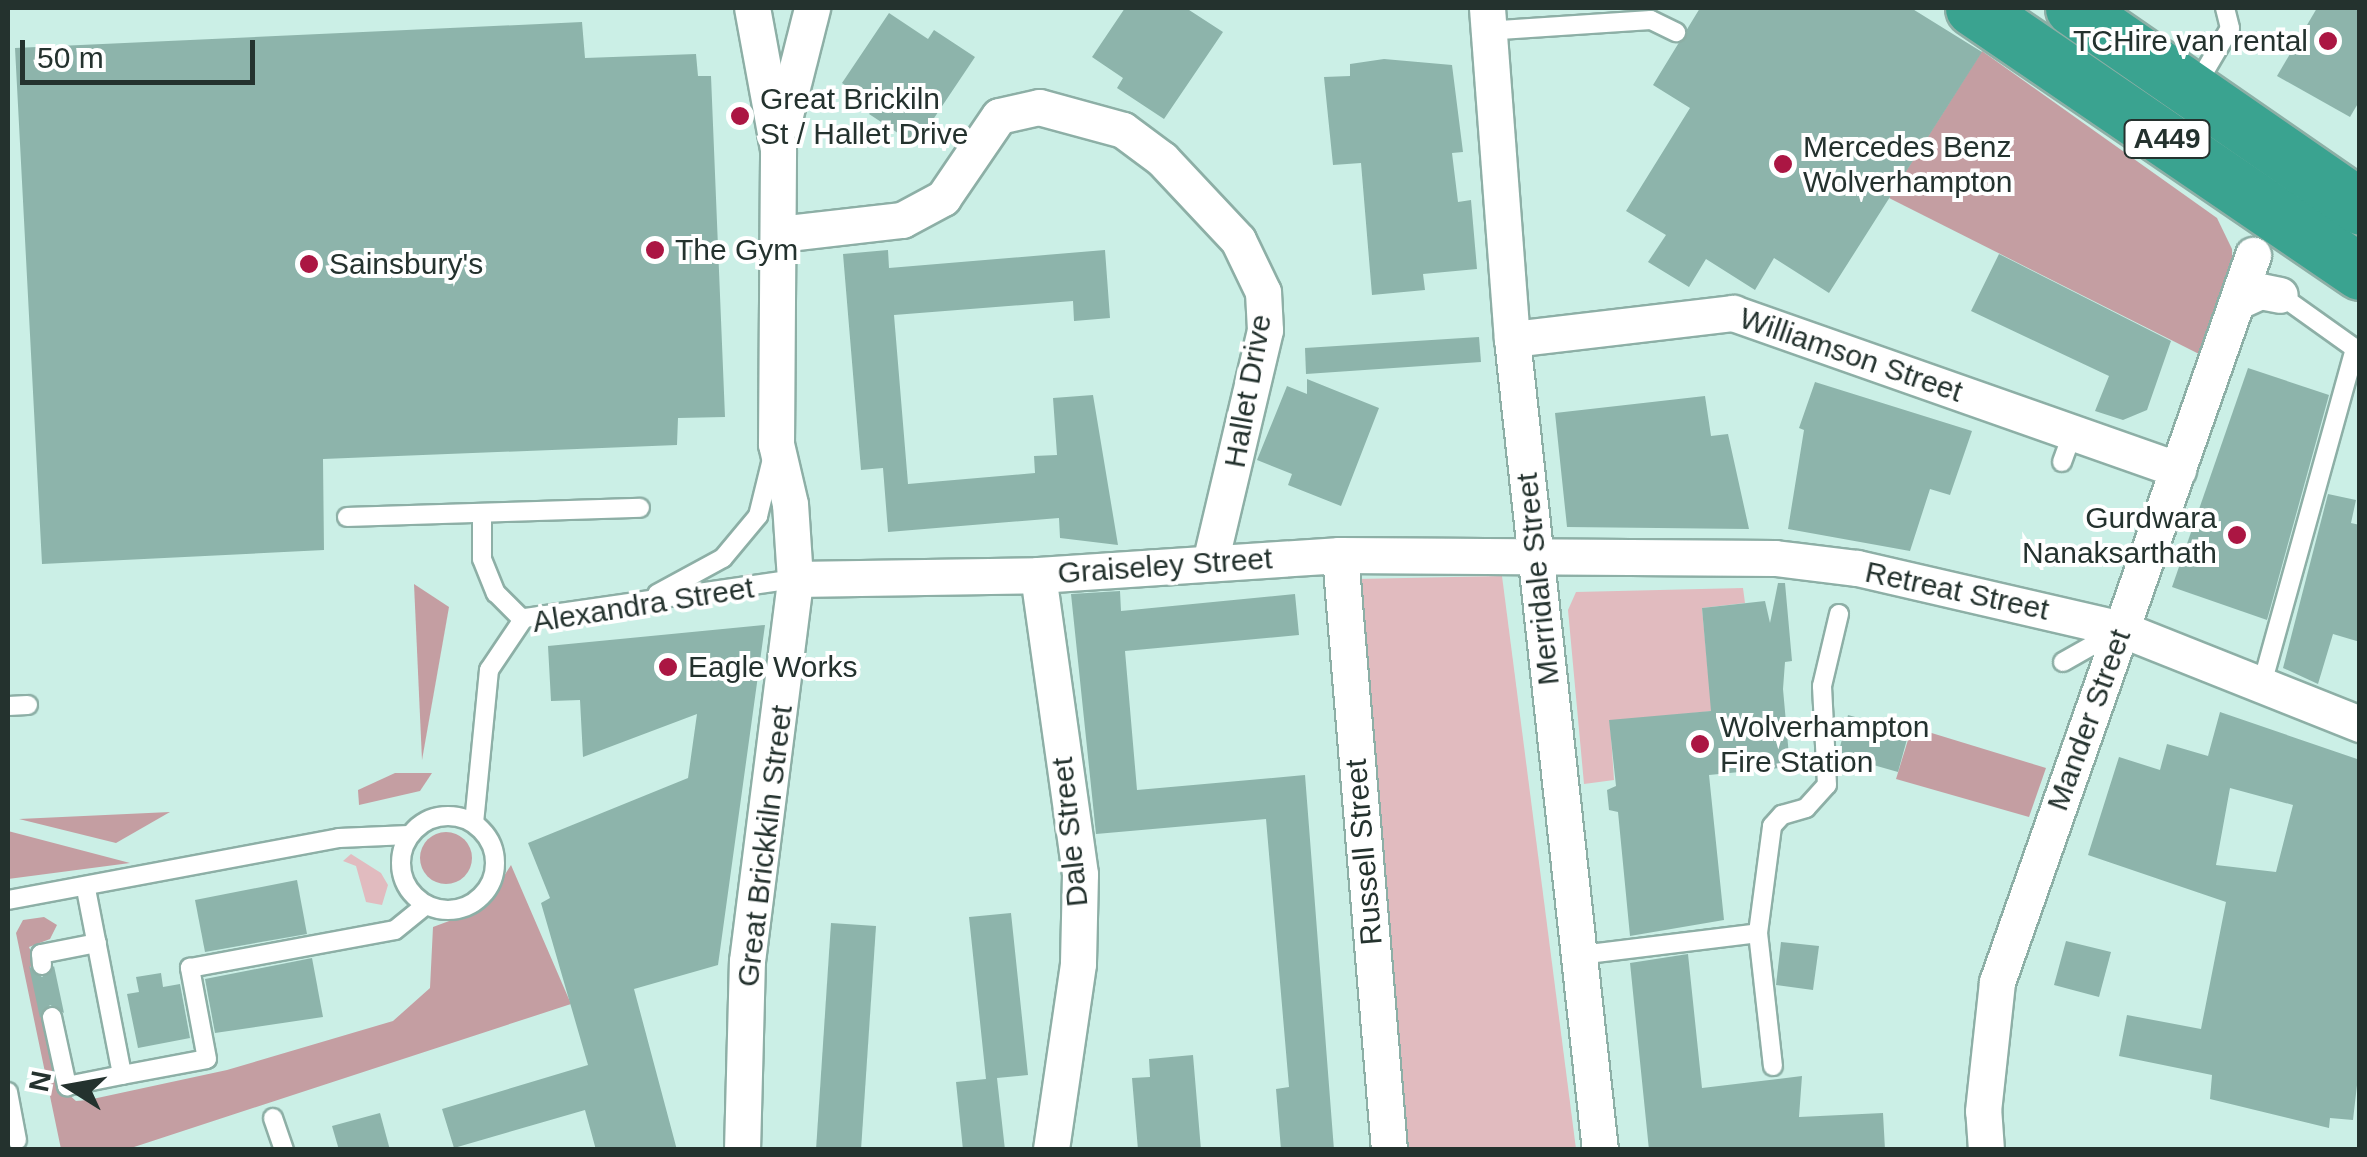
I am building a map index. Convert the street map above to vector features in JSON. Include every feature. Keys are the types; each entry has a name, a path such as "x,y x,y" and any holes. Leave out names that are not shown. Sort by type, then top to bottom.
{"highway":[{"name":"A449","path":"1974,8 2360,272"},
{"name":"A449","path":"2072,8 2194,90 2338,174 2360,206"}],"street":[{"name":"Great Brickkiln Street","path":"742,1150 746,961 794,580 790,504 776,444 778,148 752,8"},
{"path":"778,148 812,8"},
{"name":"Merridale Street","path":"1486,20 1512,339 1600,1150"},
{"name":"Hallet Drive","path":"779,234 902,220 943,198 999,116 1039,107 1123,130 1162,159 1238,240 1263,292 1265,330 1210,564"},
{"name":"Mander Street","path":"1986,1150 1982,1111 1998,982 2253,255"},
{"path":"2240,300 2260,291 2280,295"},
{"name":"Williamson Street","path":"1512,339 1585,343 1733,313 2067,448 2178,470"},
{"name":"Graiseley Street","path":"794,580 1038,575 1340,555 1535,552"},
{"name":"Retreat Street","path":"1535,552 1775,558 1840,566 2121,629 2360,724"},
{"name":"Russell Street","path":"1340,555 1389,1150"},
{"name":"Dale Street","path":"1038,575 1080,874 1078,964 1050,1150"}],"lane":[{"path":"2194,90 2230,28 2225,8"},
{"path":"1486,20 1651,20 1676,32"},
{"path":"2262,684 2357,350 2280,295"},
{"path":"648,599 724,558 758,516 776,444"},
{"path":"347,517 640,508"},
{"path":"482,513 482,559 496,593 523,620"},
{"name":"Alexandra Street","path":"474,823 489,670 523,620 794,580"},
{"path":"1773,1066 1758,933 1772,826 1782,814 1806,808 1827,785 1822,686 1839,614"},
{"path":"2063,662 2121,629"},
{"path":"8,706 28,705"},
{"path":"8,900 86,889 339,838 409,836 442,815 474,823 493,848 495,864 484,893 458,909 426,906 395,930 190,968 207,1059 67,1086 52,1017"},
{"path":"409,836 401,872 426,906"},
{"path":"86,889 122,1075"},
{"path":"1580,955 1758,933"},
{"path":"42,964 40,954 96,943"},
{"path":"8,1092 17,1140"},
{"path":"273,1118 284,1150"}],"shaded area":[{"path":"1982,51 2217,218 2232,249 2233,279 2205,357 1889,198"},
{"path":"1502,576 1576,1149 1405,1149 1357,579"},
{"path":"414,584 449,607 422,760"},
{"path":"1743,588 1745,603 1702,608 1708,672 1734,709 1610,721 1614,780 1584,784 1568,610 1576,592"},
{"path":"1912,727 2046,768 2029,817 1896,779"},
{"path":"395,773 432,773 420,791 359,805 358,790"},
{"path":"170,812 116,843 19,819"},
{"path":"8,831 130,863 8,879"},
{"path":"446,832 464,840 472,858 464,876 446,884 428,876 420,858 428,840"},
{"path":"351,854 381,873 388,885 382,905 366,902 356,866 343,861"},
{"path":"511,865 571,1004 128,1149 61,1149 16,933 23,920 44,917 57,925 50,939 29,947 37,965 30,967 57,1084 76,1101 88,1100 227,1070 393,1021 430,988 433,927 484,908"}],"building":[{"path":"1125,8 1186,8 1223,32 1164,119 1117,88 1123,78 1092,57"},
{"name":"Mercedes Benz Wolverhampton","path":"1700,8 1911,8 1982,52 1829,293 1774,258 1755,290 1706,259 1689,287 1648,262 1666,235 1626,211 1690,108 1653,85"},
{"name":"TCHire van rental","path":"2317,8 2360,8 2360,100 2350,117 2277,76"},
{"path":"889,13 928,39 934,30 975,57 916,145 869,114 875,106 842,83"},
{"name":"Sainsbury's","path":"582,22 585,58 696,54 698,76 711,76 725,417 678,418 677,445 323,459 324,550 42,564 15,48"},
{"path":"1384,59 1452,65 1463,152 1452,153 1458,202 1471,200 1477,269 1423,274 1425,290 1372,295 1361,163 1333,165 1324,77 1350,76 1350,64"},
{"path":"888,250 889,268 1105,250 1110,318 1074,321 1073,301 894,315 908,484 1035,473 1034,456 1057,455 1053,398 1093,395 1118,545 1060,538 1059,518 888,532 883,468 861,470 843,254"},
{"path":"1999,254 2171,341 2147,410 2123,420 2095,411 2109,376 1971,311"},
{"path":"1479,337 1481,362 1306,374 1305,348"},
{"name":"Gurdwara Nanaksarthath","path":"2248,368 2329,395 2267,620 2172,587"},
{"path":"1307,379 1379,408 1341,506 1288,485 1292,474 1257,460 1287,386 1307,394"},
{"path":"1815,382 1972,431 1950,495 1930,489 1910,551 1788,529 1804,430 1799,428"},
{"path":"1705,396 1711,436 1728,434 1749,529 1567,527 1555,413"},
{"path":"2328,494 2356,500 2351,523 2360,525 2360,642 2333,634 2318,684 2283,668"},
{"name":"Wolverhampton Fire Station","path":"1778,583 1785,583 1792,661 1785,662 1783,689 1790,767 1709,775 1724,920 1630,936 1618,812 1609,810 1607,790 1616,786 1609,720 1711,711 1702,608 1765,601 1770,623"},
{"path":"1120,591 1121,611 1295,594 1299,635 1125,651 1137,790 1305,775 1334,1150 1281,1150 1276,1089 1289,1087 1266,819 1096,834 1071,594"},
{"path":"765,625 718,965 634,989 677,1150 596,1150 585,1110 454,1148 442,1109 588,1065 541,903 550,898 528,843 688,778 697,714 583,757 580,700 551,701 548,646"},
{"path":"2220,712 2360,760 2360,1059 2353,1120 2330,1118 2329,1128 2210,1099 2212,1075 2119,1056 2127,1015 2201,1029 2226,902 2088,855 2119,757 2160,770 2167,744 2208,756","holes":["2230,788 2293,805 2276,872 2216,865"]},
{"path":"1848,715 1909,732 1898,772 1838,755"},
{"path":"297,880 307,934 205,952 195,900"},
{"path":"1011,913 1028,1075 997,1078 1005,1150 963,1150 956,1082 986,1079 969,917"},
{"path":"831,923 876,926 861,1150 816,1150"},
{"path":"2066,941 2111,952 2099,997 2054,985"},
{"path":"1781,942 1819,946 1813,990 1776,985"},
{"path":"1688,954 1702,1088 1802,1076 1799,1117 1883,1113 1885,1150 1649,1150 1630,963"},
{"path":"312,958 323,1017 215,1033 205,979"},
{"path":"29,966 42,977 54,966 64,1013 50,1005 40,1018"},
{"path":"161,973 163,987 180,984 190,1038 138,1048 127,994 139,992 136,977"},
{"path":"1193,1055 1201,1150 1138,1150 1132,1078 1150,1077 1149,1059"},
{"path":"380,1113 390,1150 339,1150 332,1126"}],"place":[{"name":"TCHire van rental","path":"2328,41"},
{"name":"Great Brickiln St / Hallet Drive","path":"740,116"},
{"name":"Mercedes Benz Wolverhampton","path":"1783,164"},
{"name":"The Gym","path":"655,250"},
{"name":"Sainsbury's","path":"309,264"},
{"name":"Gurdwara Nanaksarthath","path":"2237,535"},
{"name":"Eagle Works","path":"668,667"},
{"name":"Wolverhampton Fire Station","path":"1700,744"}]}
